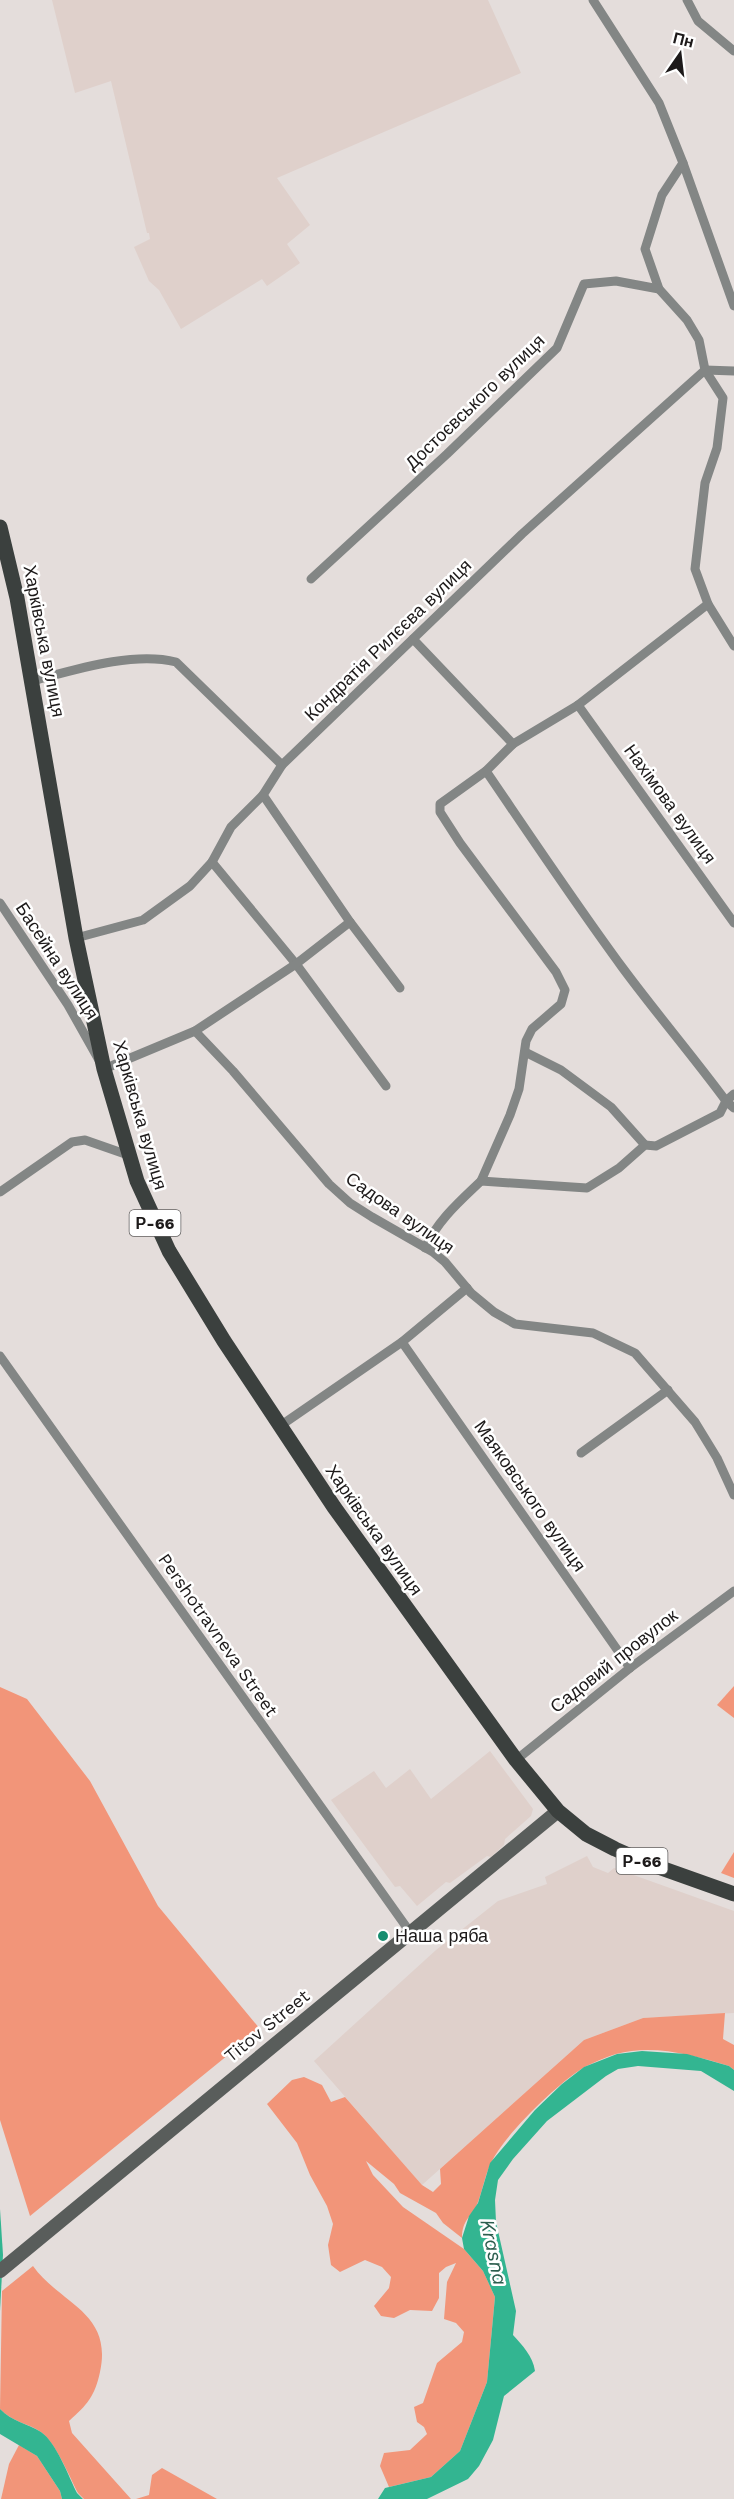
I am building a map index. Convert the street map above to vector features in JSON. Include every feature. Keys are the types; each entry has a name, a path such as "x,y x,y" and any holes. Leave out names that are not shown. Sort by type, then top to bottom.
{"main road":[{"name":"Харківська вулиця","path":"0,527 17,598 76,938 104,1069 128,1155 147,1207 169,1251 280,1426 396,1595 516,1760 558,1811"},
{"name":"Р-66","path":"558,1811 586,1834 615,1848 647,1863 734,1894"}],"street":[{"path":"593,0 659,103 734,306"},
{"path":"687,0 698,21 734,51"},
{"path":"683,163 662,195 645,249 659,289 687,320 699,340 705,370 723,398 717,448 705,483 695,569 708,604 734,646"},
{"name":"Достоєвського вулиця","path":"311,579 447,454 557,348 584,284 616,281 659,289"},
{"path":"705,370 734,371"},
{"name":"Кондратія Рилєєва вулиця","path":"76,938 143,920 190,886 212,862 231,827 263,795 282,765 522,534 705,370"},
{"path":"425,1248 433,1230 443,1218 481,1181 519,1089 526,1041 532,1029 561,1004 565,990 556,972 460,843 440,812 441,804 486,771 513,744 578,705 708,604"},
{"path":"414,639 513,744"},
{"path":"32,681 75,669 143,658 161,658 176,662 282,765"},
{"name":"Нахімова вулиця","path":"578,705 734,923"},
{"path":"486,771 660,1019 687,1048 726,1101 734,1108"},
{"path":"263,795 350,922 400,988"},
{"path":"212,862 296,964 386,1086"},
{"name":"Басейна вулиця","path":"0,903 68,1005 104,1069"},
{"path":"104,1069 195,1031 296,964 350,922"},
{"name":"Садова вулиця","path":"195,1031 233,1071 328,1184 350,1203 445,1262 467,1288 494,1312 514,1324 593,1333 635,1353 695,1422 731,1485 734,1495"},
{"path":"525,1052 561,1070 611,1107 645,1145 656,1146 720,1113 726,1101 734,1094"},
{"path":"0,1192 72,1142 86,1140 128,1155"},
{"path":"481,1181 586,1188 619,1168 645,1145"},
{"path":"280,1426 402,1342 467,1288"},
{"name":"Маяковського вулиця","path":"402,1342 630,1668"},
{"name":"Pershotravneva Street","path":"0,1356 410,1932"},
{"path":"581,1453 668,1390"},
{"name":"Садовий провулок","path":"516,1760 630,1668 734,1591"},
{"name":"Titov Street","path":"0,2271 558,1811"}],"shaded area":[{"path":"52,0 488,0 521,73 277,178 310,225 287,244 300,263 267,286 262,279 181,329 159,290 149,281 134,247 150,239 111,81 75,93"},
{"path":"734,1686 734,1718 717,1705"},
{"path":"0,1687 27,1699 90,1781 158,1906 260,2029 30,2216 0,2120"},
{"path":"490,1751 533,1809 531,1816 505,1839 504,1845 491,1857 487,1856 450,1883 446,1882 417,1906 400,1886 395,1887 331,1800 374,1771 386,1788 410,1769 431,1799"},
{"path":"734,1852 734,1878 721,1873"},
{"path":"587,1856 593,1867 608,1873 614,1868 734,1911 734,2013 643,2018 584,2040 422,2185 314,2061 436,1950 498,1901 547,1884 545,1877"},
{"path":"725,2013 723,2039 734,2045 734,2070 729,2066 673,2052 630,2051 612,2055 591,2064 559,2086 519,2125 498,2152 489,2168 476,2207 465,2222 462,2238 443,2223 436,2213 400,2193 394,2184 366,2161 373,2175 403,2207 464,2249 483,2271 495,2297 487,2382 460,2451 431,2477 389,2487 380,2466 384,2453 410,2450 427,2434 424,2427 417,2422 414,2407 423,2403 437,2363 462,2342 464,2332 456,2323 444,2319 447,2282 456,2263 439,2273 439,2298 432,2311 410,2310 394,2318 381,2316 374,2306 389,2288 391,2277 382,2267 365,2260 340,2272 331,2265 328,2245 333,2224 327,2206 310,2175 297,2143 267,2104 292,2080 304,2077 322,2085 331,2102 345,2097 422,2185 433,2192 441,2184 440,2169 584,2040 643,2018"},
{"path":"33,2266 44,2279 82,2311 92,2322 99,2335 102,2352 96,2388 85,2405 69,2421 72,2433 131,2499 84,2499 78,2493 47,2437 0,2409 2,2291"},
{"path":"19,2445 37,2456 60,2491 62,2499 1,2499 9,2464"},
{"path":"162,2468 217,2499 136,2499 149,2495 152,2475"}],"water":[{"name":"Krasna","path":"642,2051 687,2054 729,2066 734,2070 734,2091 701,2071 638,2066 618,2069 547,2121 513,2159 498,2180 495,2200 496,2222 516,2311 513,2335 530,2356 535,2371 504,2396 493,2440 479,2466 468,2479 427,2499 378,2499 385,2488 431,2477 460,2451 487,2382 495,2297 483,2271 464,2249 462,2238 469,2216 478,2203 490,2163 535,2110 584,2067 617,2054"},
{"path":"0,2209 3,2255 0,2311"},
{"path":"0,2409 47,2437 57,2451 77,2493 83,2499 62,2499 60,2491 37,2456 0,2434"}],"place":[{"name":"Наша ряба","path":"383,1936"}]}
